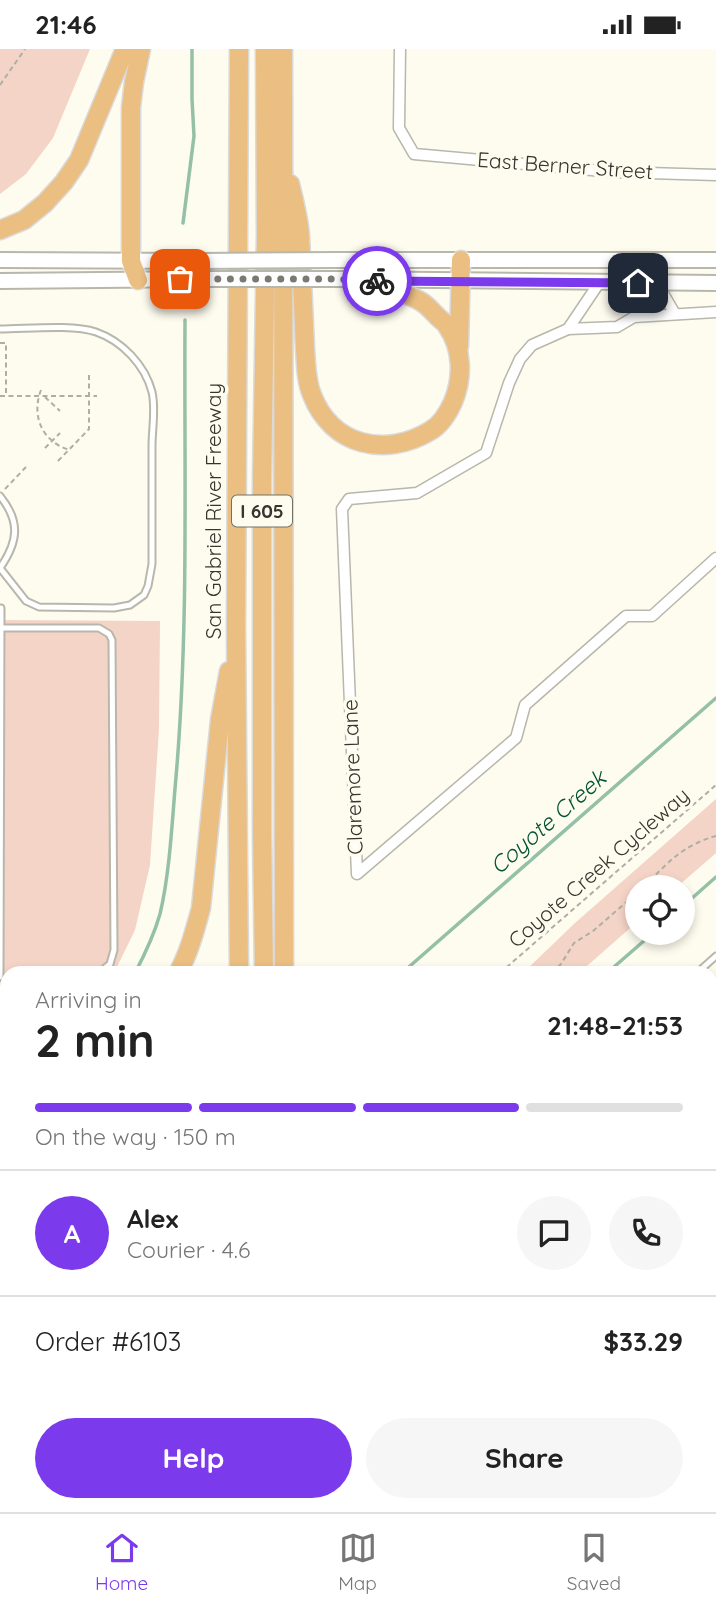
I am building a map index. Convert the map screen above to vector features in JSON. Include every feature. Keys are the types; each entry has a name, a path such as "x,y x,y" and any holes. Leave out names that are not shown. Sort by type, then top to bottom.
{"highway":[{"path":"0,230 24,220 45,203 72,171 125,49"},
{"path":"138,280 131,261 131,107 141,49"},
{"name":"San Gabriel River Freeway","path":"239,49 236,629 239,966"},
{"name":"I 605","path":"255,966 256,49"},
{"name":"I 605","path":"264,966 262,437 266,235 265,49"},
{"name":"I 605","path":"283,49 284,966"},
{"path":"282,148 300,232 302,299 310,393 321,414 341,434 363,443 389,446 415,440 435,428 449,411 460,376 461,260"},
{"path":"354,280 419,300 447,326 459,353"},
{"path":"181,966 201,908 220,720 236,629"}],"main road":[{"path":"0,260 716,260"},
{"path":"0,281 335,279 716,283"}],"street":[{"name":"East Berner Street","path":"400,49 399,128 414,154 614,172 716,175"},
{"path":"568,329 599,283"},
{"path":"657,283 675,314"},
{"name":"Claremore Lane","path":"716,312 634,317 617,327 568,329 532,345 520,359 509,383 486,453 417,493 349,499 342,509 357,874 516,738 525,705 626,616 652,617 716,558"}],"lane":[{"path":"0,329 76,328 93,331 117,343 131,354 141,367 153,396 152,563 144,595 130,605 114,608 39,607 30,604 0,568 11,552 14,531 11,514 0,495"},
{"path":"0,608 0,966"},
{"path":"1,628 99,628 109,634 112,640 114,950 108,966"}],"path":[{"path":"0,85 25,49"},
{"path":"0,343 6,343 6,396"},
{"path":"58,461 89,429 89,373"},
{"path":"0,387 6,387"},
{"path":"41,390 37,412 43,431 51,441 70,450"},
{"path":"0,396 97,396"},
{"path":"44,396 60,411"},
{"path":"45,448 60,433"},
{"path":"0,495 26,467"},
{"name":"Coyote Creek Cycleway","path":"508,966 716,785"},
{"path":"656,875 678,853 698,841 716,836"},
{"path":"557,966 574,943 593,931 625,903"}],"shaded area":[{"path":"0,49 90,49 53,138 26,174 0,194"},
{"path":"0,620 160,621 159,729 150,865 135,930 117,966 0,966"},
{"path":"716,799 716,853 691,875 630,875"},
{"path":"625,879 625,933 587,966 530,966"}],"waterway":[{"path":"183,223 194,136 192,49"},
{"path":"139,966 160,914 166,881 176,777 183,663 185,320"},
{"name":"Coyote Creek","path":"410,966 716,698"},
{"path":"695,896 716,877"},
{"path":"615,966 639,945"}],"way so far":[{"path":"180,279 377,281"}],"route":[{"path":"377,281 638,283"}]}
